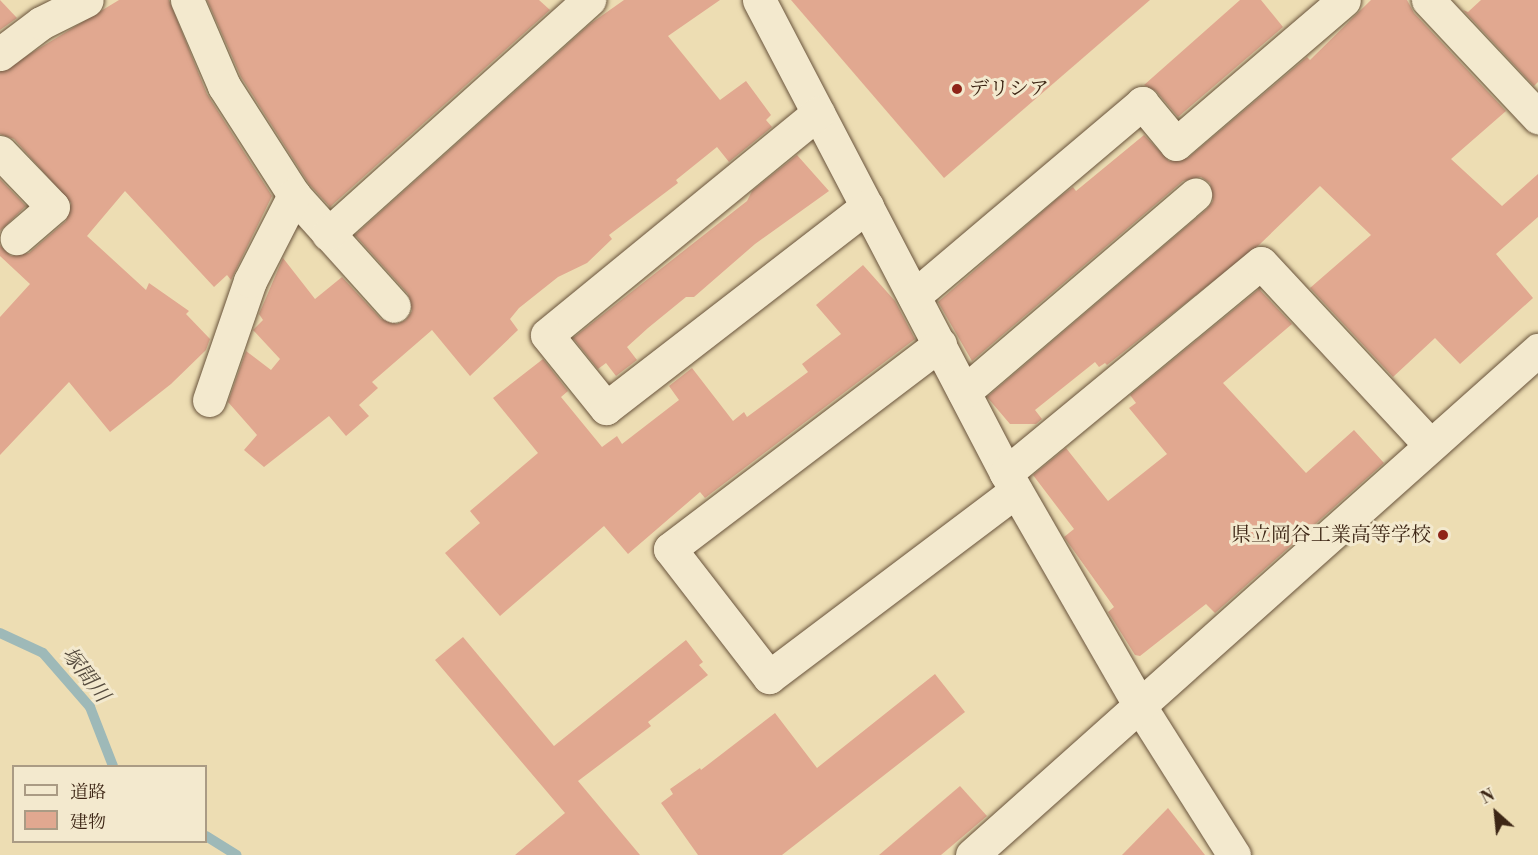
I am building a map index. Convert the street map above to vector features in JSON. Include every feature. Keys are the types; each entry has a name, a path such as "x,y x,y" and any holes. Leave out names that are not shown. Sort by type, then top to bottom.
{"street":[{"path":"0,54 32,11 87,0"},
{"path":"187,0 224,86 294,195 394,306"},
{"path":"328,234 590,0"},
{"path":"759,0 1011,482 1141,708 1234,855"},
{"path":"914,296 1142,103 1176,144 1344,0"},
{"path":"1428,0 1538,117"},
{"path":"818,113 547,335 606,408 867,206"},
{"path":"0,152 52,207 17,238"},
{"path":"209,400 250,281 294,195"},
{"path":"964,392 1195,195"},
{"path":"940,344 670,549 769,677 1011,482 1261,263 1430,444"},
{"path":"972,855 1141,708 1430,444 1538,350"}],"building":[{"path":"0,0 17,18 0,30"},
{"path":"119,0 169,0 207,94 272,196 231,280 227,275 214,287 125,191 87,236 146,290 149,283 189,311 186,314 210,339 206,350 171,384 110,432 69,382 0,455 0,317 30,284 0,256 0,245 11,256 29,253 66,221 71,203 14,139 0,134 0,72"},
{"path":"207,0 539,0 550,10 330,207 309,184 241,77"},
{"path":"624,0 720,0 668,36 720,100 746,81 771,115 766,120 772,127 729,162 717,147 676,180 678,183 609,235 612,239 587,263 558,277 519,308 510,319 518,330 470,376 432,330 372,382 378,388 359,405 369,416 346,436 329,416 264,467 244,450 257,435 228,402 246,351 271,370 280,359 253,330 263,320 259,314 283,258 315,299 342,277 381,319 397,324 406,320 412,311 408,294 355,235 590,24"},
{"name":"デリシア","path":"791,0 1150,0 944,178"},
{"path":"1240,0 1261,0 1283,27 1178,117 1156,91 1144,85"},
{"path":"1371,0 1407,0 1414,13 1506,111 1451,159 1502,206 1538,174 1538,217 1496,254 1533,298 1460,364 1435,338 1393,377 1310,288 1371,235 1320,186 1259,245 1107,365 1105,363 1099,367 1095,362 1035,410 1042,419 1036,424 1010,424 987,397 1207,209 1213,201 1210,183 1201,177 1183,181 972,361 938,302 1057,199 1073,187 1076,191 1144,135 1169,161 1188,158 1307,57 1310,60"},
{"path":"1481,0 1538,0 1538,82 1534,86 1463,10 1468,12"},
{"path":"797,155 829,191 755,244 694,297 686,297 648,328 627,347 637,360 616,376 606,363 598,369 573,338 747,201 752,191"},
{"path":"0,179 26,206 0,231"},
{"path":"863,265 895,301 915,339 705,498 700,492 628,554 604,526 500,616 445,553 480,523 470,511 538,453 493,398 543,359 568,391 561,397 602,447 617,436 622,444 679,400 669,386 692,368 733,421 744,412 747,417 808,372 802,364 841,334 816,305"},
{"path":"1259,289 1292,324 1223,383 1306,473 1354,430 1384,463 1215,613 1206,604 1140,656 1135,655 1108,612 1114,607 1064,537 1074,529 1033,475 1066,448 1108,501 1167,454 1129,408 1136,403 1130,395"},
{"path":"463,637 554,746 686,640 703,662 699,665 708,675 648,722 651,726 578,781 640,855 515,855 565,813 435,660"},
{"path":"935,674 965,712 782,855 698,855 661,803 673,794 670,789 700,768 701,770 775,713 817,768"},
{"path":"960,786 987,816 941,855 879,855"},
{"path":"1168,808 1205,855 1122,855"}],"waterway":[{"name":"塚間川","path":"0,633 43,653 90,707 113,765"},
{"name":"塚間川","path":"207,837 236,855"}],"place":[{"name":"デリシア","path":"957,89"},
{"name":"県立岡谷工業高等学校","path":"1443,535"}]}
